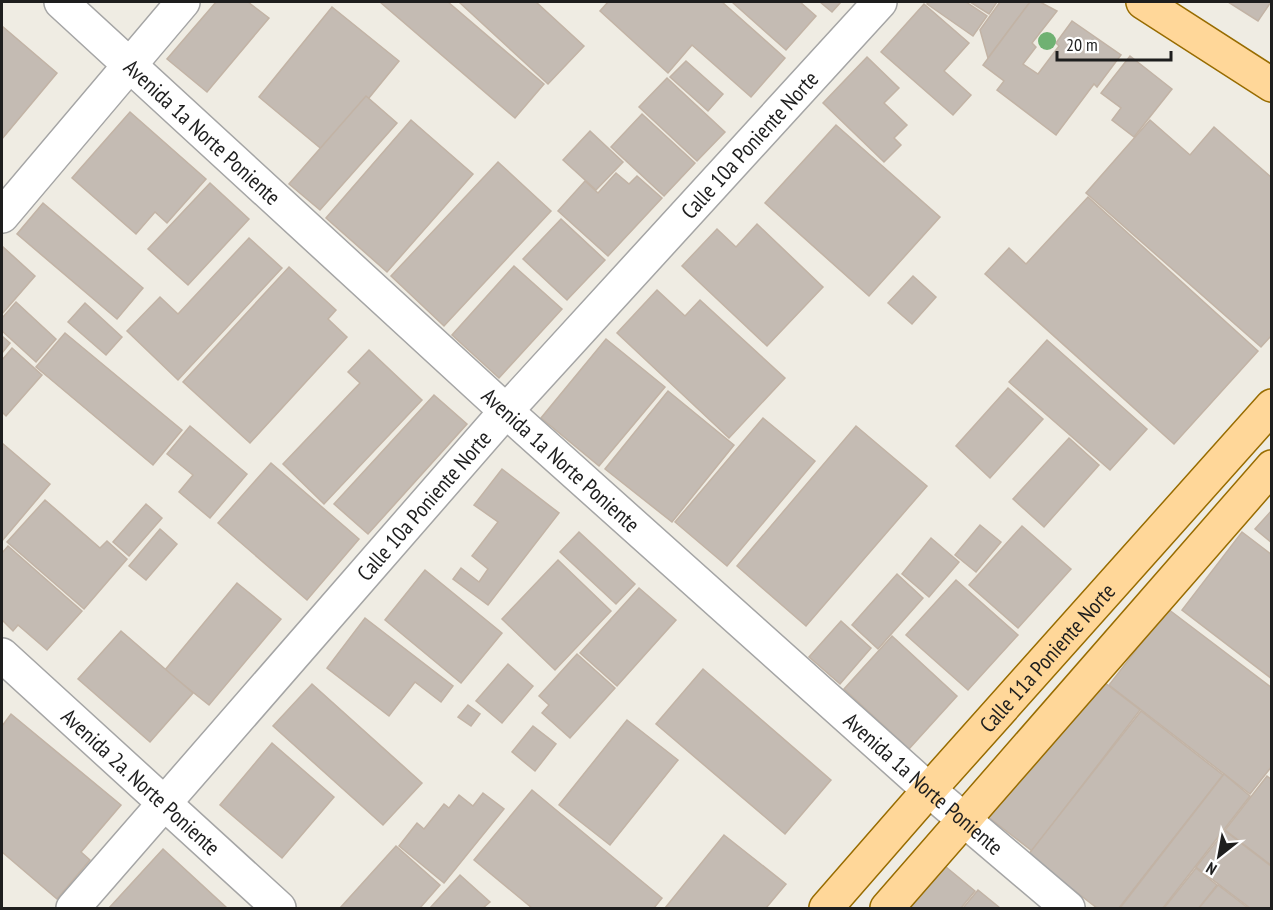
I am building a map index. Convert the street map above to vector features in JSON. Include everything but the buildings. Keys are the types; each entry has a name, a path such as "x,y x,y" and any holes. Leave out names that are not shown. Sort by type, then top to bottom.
{"main road":[{"path":"1143,2 1272,85"},
{"name":"Calle 11a Poniente Norte","path":"826,909 929,790 1272,406"},
{"name":"Calle 11a Poniente Norte","path":"887,909 1272,467"}],"street":[{"name":"Avenida 1a Norte Poniente","path":"61,2 506,411 929,790 1068,909"},
{"path":"2,216 183,2"},
{"name":"Calle 10a Poniente Norte","path":"73,909 506,411 880,2"},
{"name":"Avenida 2a. Norte Poniente","path":"2,656 279,909"}]}
